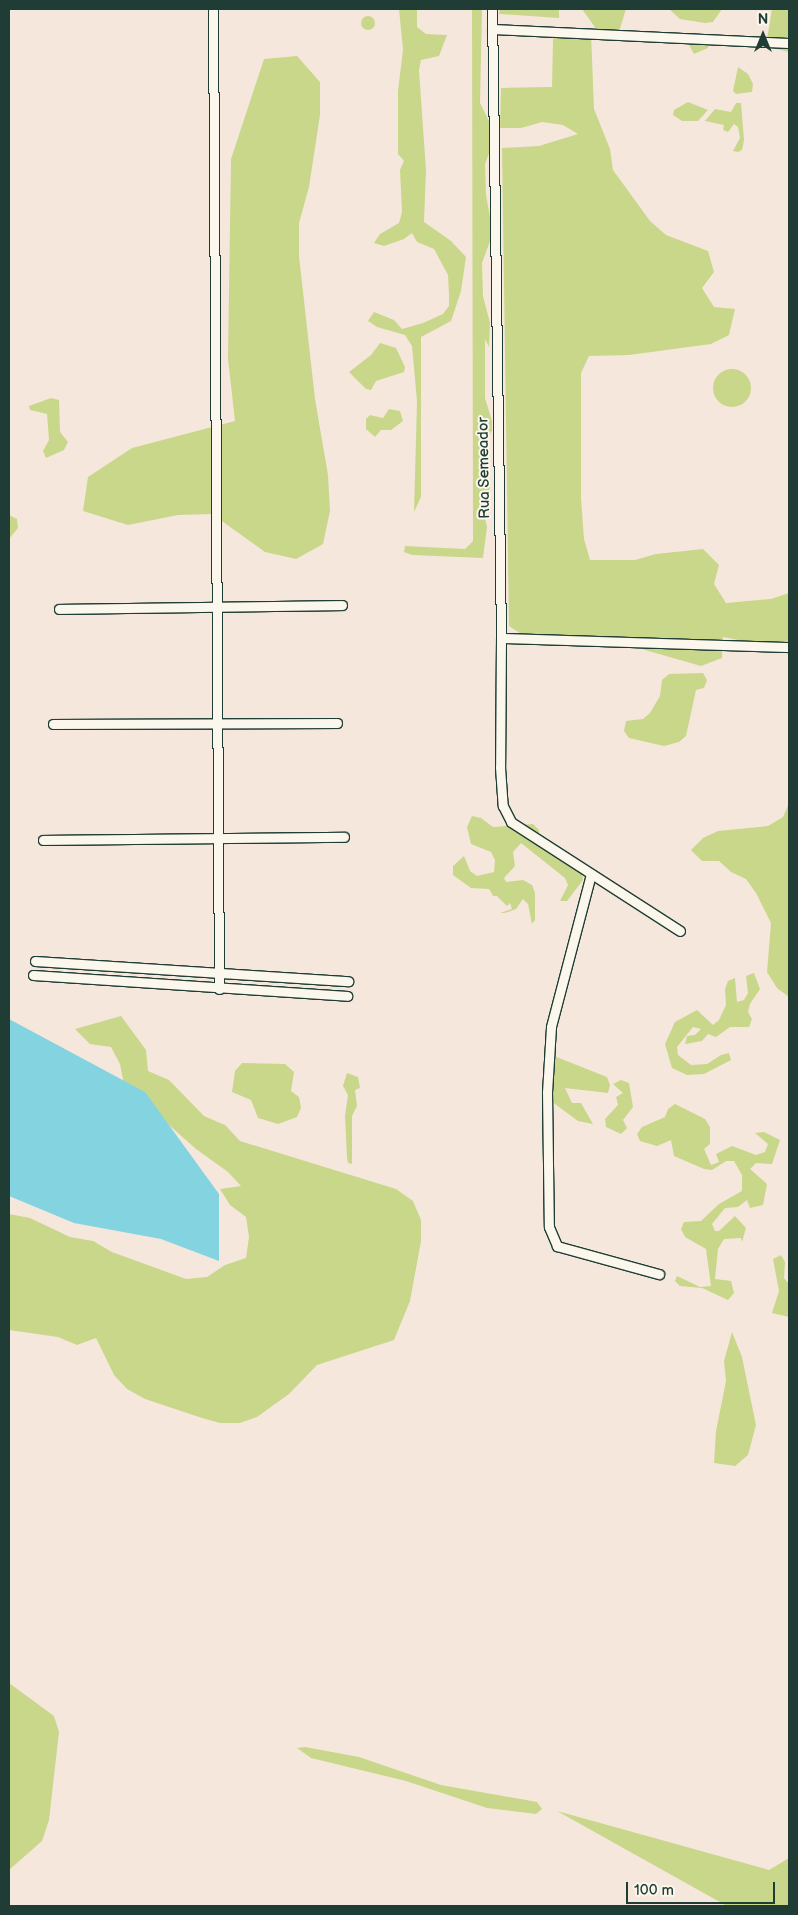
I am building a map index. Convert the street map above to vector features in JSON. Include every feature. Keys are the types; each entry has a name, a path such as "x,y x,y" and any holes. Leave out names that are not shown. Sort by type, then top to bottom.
{"street":[{"path":"213,9 218,989"},
{"name":"Rua Semeador","path":"492,9 503,806 518,828 680,931"},
{"path":"492,29 789,43"},
{"path":"59,609 217,605 342,605"},
{"path":"500,638 789,647"},
{"path":"53,724 338,723"},
{"path":"44,840 344,837"},
{"path":"590,874 551,1027 548,1092 550,1227 557,1246 659,1274"},
{"path":"35,961 348,981"},
{"path":"33,975 218,989 347,996"}],"green space":[{"path":"399,9 417,9 417,27 426,34 447,35 439,56 421,60 419,70 426,170 424,222 451,241 466,257 461,291 451,321 421,337 421,497 414,512 417,401 412,346 405,335 377,327 368,321 374,312 394,320 402,329 423,323 443,314 449,306 449,295 448,275 434,249 417,242 412,233 404,239 384,246 374,243 380,234 399,223 402,212 400,170 404,161 398,154 398,91 403,50"},
{"path":"472,9 482,9 480,103 491,125 491,148 485,164 486,195 493,233 482,263 483,296 490,323 489,347 485,339 485,398 492,421 492,430 485,445 490,487 483,510 487,527 483,558 412,555 404,552 405,546 465,549 473,541"},
{"path":"500,9 559,9 559,18 499,14"},
{"path":"582,9 626,9 618,35 597,30"},
{"path":"669,9 722,9 713,22 705,23 680,19"},
{"path":"772,9 789,9 789,52 772,48 767,39"},
{"path":"365,16 371,16 375,23 371,30 365,30 361,26 361,20"},
{"path":"563,30 591,33 594,109 610,149 613,170 650,221 666,235 708,251 714,272 702,288 714,307 735,309 729,335 711,344 629,355 589,356 581,373 581,498 584,539 590,560 635,560 656,554 703,549 719,565 714,584 726,603 771,599 789,593 789,650 723,637 722,658 701,666 645,650 627,640 523,635 509,626 502,148 539,146 578,134 563,125 542,122 521,128 500,128 501,88 552,87 553,39"},
{"path":"692,40 708,43 708,48 694,54 689,45"},
{"path":"297,56 320,82 320,115 309,187 299,223 299,256 315,399 328,475 330,511 323,544 296,559 265,552 212,514 178,515 128,525 83,511 88,477 132,448 235,421 228,359 231,159 264,59"},
{"path":"738,67 748,74 753,84 752,92 736,94 733,91"},
{"path":"688,102 708,110 698,121 682,121 673,115 674,110"},
{"path":"736,103 741,103 744,140 742,150 738,152 733,151 740,138 738,127 734,124 728,132 723,130 724,125 705,121 715,109 731,112"},
{"path":"380,343 396,348 405,367 404,372 376,381 371,390 366,389 349,372 371,355"},
{"path":"732,369 739,370 745,375 750,381 750,395 745,401 739,406 732,407 725,406 719,401 714,395 713,388 714,381 719,375 725,370"},
{"path":"51,398 59,400 60,432 68,442 64,450 46,458 43,451 49,440 47,414 30,410 29,406"},
{"path":"389,409 400,411 403,421 391,430 381,430 375,437 366,429 366,419 370,415 383,418"},
{"path":"9,515 17,519 18,528 9,539"},
{"path":"703,673 707,680 704,688 696,690 686,736 679,742 664,746 629,738 624,731 626,721 643,719 650,713 660,696 662,680 669,674"},
{"path":"789,803 789,997 777,988 767,972 771,923 756,893 746,879 731,872 719,861 702,861 691,850 703,838 718,831 768,826 783,817"},
{"path":"472,816 481,818 493,827 533,824 539,830 538,846 582,872 583,880 567,901 560,901 568,885 565,878 521,843 513,852 515,866 504,878 506,882 523,880 532,885 535,893 535,920 532,924 528,904 523,899 516,909 500,913 512,909 510,903 507,906 497,896 493,896 489,889 471,888 453,875 453,866 464,856 470,871 477,876 494,872 495,860 491,852 471,844 467,827"},
{"path":"754,973 760,989 750,1004 748,1012 752,1019 749,1027 730,1027 716,1037 708,1034 702,1041 685,1044 687,1036 695,1035 701,1029 693,1027 677,1047 678,1055 691,1065 707,1064 721,1055 729,1053 731,1060 704,1074 687,1075 672,1068 665,1044 675,1022 697,1010 713,1025 719,1020 726,1005 725,989 728,981 735,978 737,1002 744,1000 748,993 746,976"},
{"path":"121,1016 146,1050 148,1071 169,1080 204,1116 225,1125 240,1141 396,1189 413,1201 421,1220 421,1241 410,1301 394,1340 317,1365 289,1394 257,1417 240,1423 220,1423 202,1418 145,1399 127,1389 114,1375 96,1338 77,1345 58,1337 9,1330 9,1214 30,1218 70,1237 93,1241 112,1252 186,1279 207,1277 225,1265 246,1258 249,1237 246,1217 230,1205 220,1189 241,1186 228,1172 196,1149 124,1085 120,1064 111,1047 90,1044 75,1029"},
{"path":"554,1056 607,1077 610,1085 608,1093 565,1088 572,1103 581,1103 593,1124 578,1121 551,1101"},
{"path":"242,1063 285,1064 294,1072 291,1091 299,1097 301,1108 297,1117 278,1124 258,1118 251,1100 232,1092 235,1071"},
{"path":"347,1073 358,1077 360,1088 355,1090 357,1106 352,1116 352,1164 348,1163 347,1158 345,1116 348,1095 343,1086"},
{"path":"621,1080 629,1083 633,1107 623,1120 627,1128 621,1134 606,1127 605,1119 618,1105 616,1097 623,1093 613,1084"},
{"path":"675,1104 705,1119 710,1127 710,1144 704,1149 711,1165 719,1162 716,1154 732,1146 756,1155 765,1152 768,1144 755,1133 764,1132 780,1140 772,1164 756,1163 750,1169 767,1184 763,1205 750,1208 747,1200 738,1207 725,1208 712,1224 715,1231 719,1231 735,1216 746,1228 742,1242 741,1238 724,1239 718,1249 715,1279 731,1281 734,1293 728,1300 702,1288 680,1286 675,1281 677,1276 700,1287 711,1286 706,1249 685,1237 681,1229 684,1222 701,1221 719,1204 742,1191 742,1175 734,1161 726,1161 712,1170 704,1169 674,1156 671,1140 657,1146 640,1141 637,1134 642,1127 665,1117 668,1109"},
{"path":"781,1255 785,1262 784,1278 789,1284 789,1317 772,1313 779,1291 773,1259"},
{"path":"732,1332 742,1357 756,1425 748,1455 735,1466 714,1463 716,1431 726,1381 724,1361"},
{"path":"9,1683 54,1716 59,1732 49,1820 42,1841 9,1870"},
{"path":"305,1747 359,1757 441,1785 537,1802 542,1809 536,1814 487,1808 406,1781 311,1758 297,1748"},
{"path":"557,1811 769,1870 789,1858 789,1906 727,1906"}],"water":[{"path":"9,1019 145,1092 219,1194 219,1261 161,1239 74,1223 9,1196"}]}
